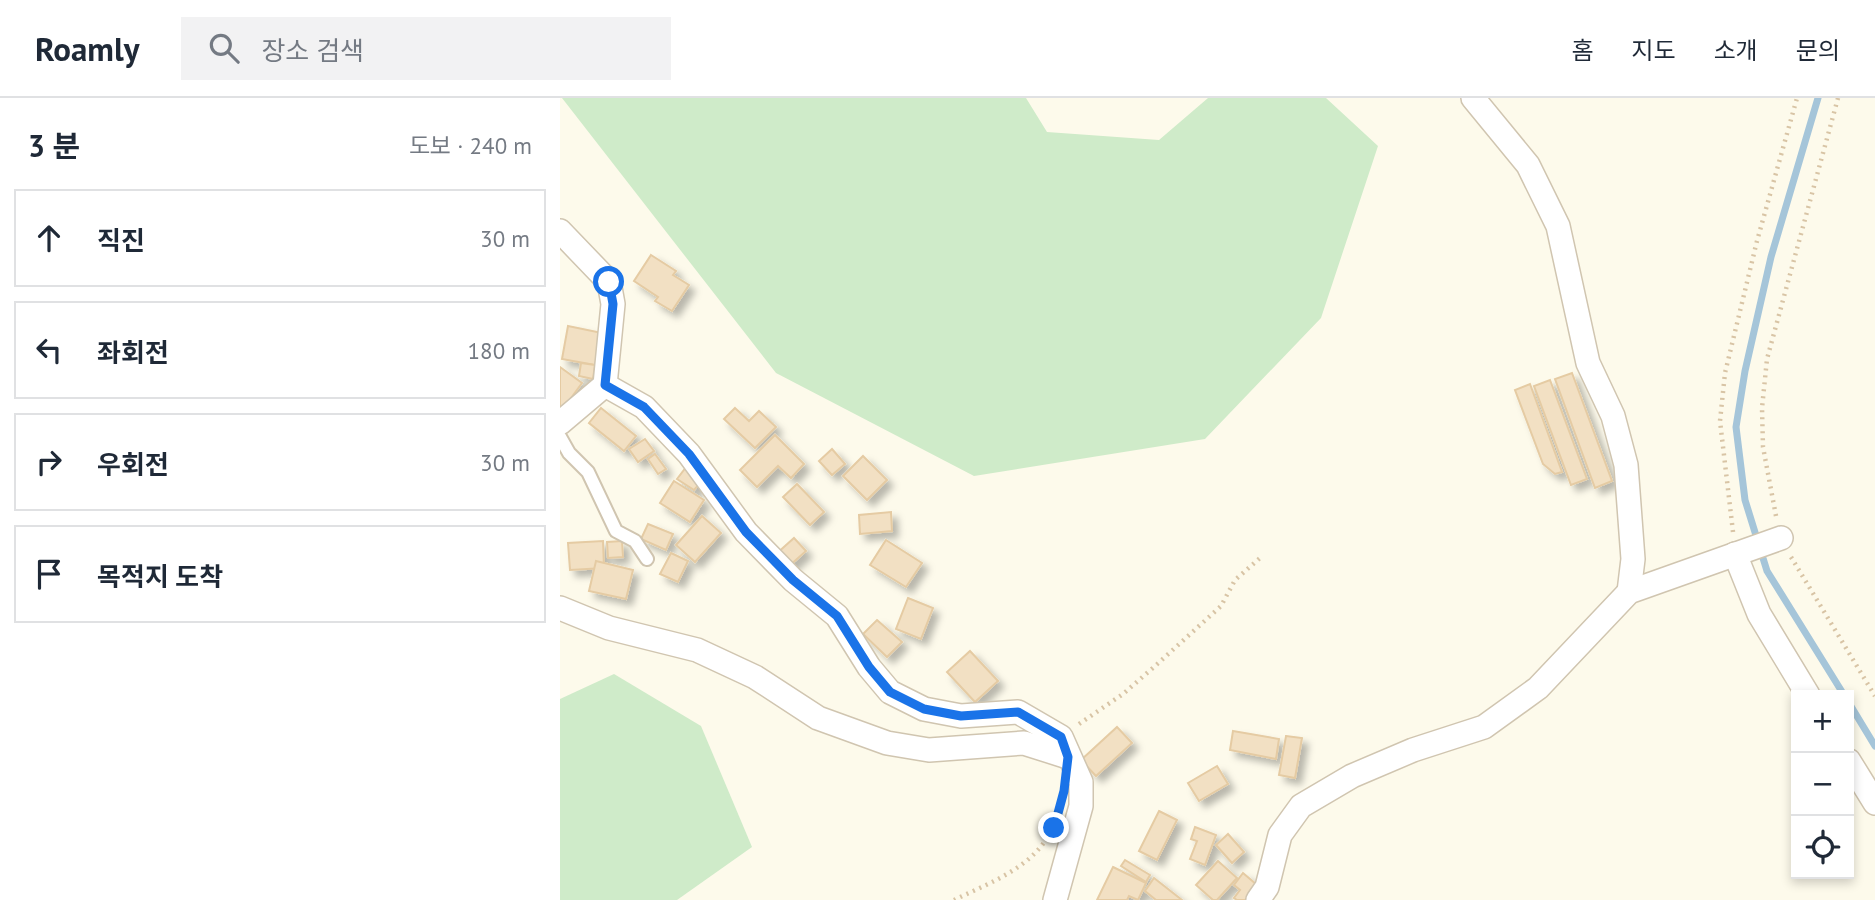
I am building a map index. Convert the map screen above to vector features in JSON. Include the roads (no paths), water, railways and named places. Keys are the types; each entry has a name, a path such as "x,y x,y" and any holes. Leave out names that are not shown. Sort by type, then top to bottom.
{"street":[{"path":"1473,98 1528,165 1558,226 1588,363 1613,416 1626,466 1633,559 1629,592"},
{"path":"560,231 609,282 613,304 605,385 560,423"},
{"path":"605,385 644,407 689,454 746,532 793,580 837,616 869,667 890,692 924,709 961,716 1018,712 1061,737 1081,782 1081,806 1055,900"},
{"path":"1258,900 1267,887 1280,835 1301,806 1352,776 1413,750 1484,727 1538,688 1629,592 1781,538"},
{"path":"1735,554 1759,614 1805,690"},
{"path":"560,608 609,628 697,650 755,677 818,718 887,743 929,750 976,744 1024,743 1066,751"},
{"path":"1854,769 1875,803"}],"lane":[{"path":"560,436 569,453 588,472 616,531 635,541 647,559"}],"waterway":[{"path":"1818,98 1771,257 1745,371 1736,427 1745,500 1767,571 1841,690"},
{"path":"1854,711 1875,746"}]}
